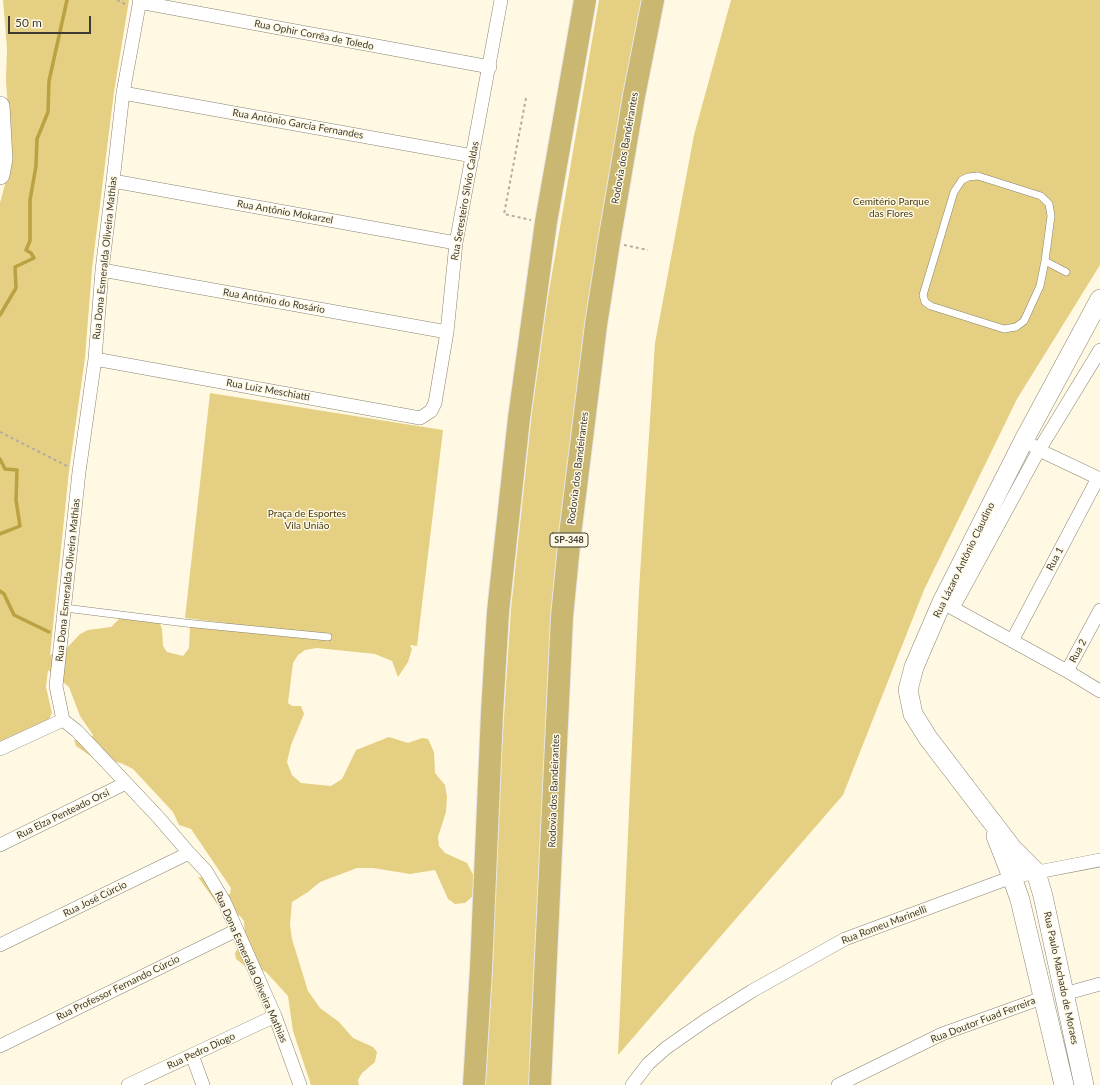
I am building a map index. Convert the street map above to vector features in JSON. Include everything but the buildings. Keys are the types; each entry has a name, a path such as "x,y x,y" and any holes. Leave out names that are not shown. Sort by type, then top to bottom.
{"highway":[{"path":"474,1085 498,612 519,418 546,222 585,0"},
{"name":"Rodovia dos Bandeirantes","path":"540,1085 562,617 573,512 596,325 634,96 653,0"}],"main road":[{"path":"0,106 3,159 0,172"},
{"name":"Rua Lázaro Antônio Claudino","path":"1036,872 1012,848 928,738 913,714 908,690 914,667 1031,445 1100,299"},
{"name":"Rua Lázaro Antônio Claudino","path":"989,816 1002,855 1012,877"},
{"name":"Rua Paulo Machado de Moraes","path":"1036,872 1043,896 1084,1085"},
{"name":"Rua Paulo Machado de Moraes","path":"1012,877 1020,900 1042,998 1064,1085"}],"street":[{"name":"Rua Seresteiro Sílvio Caldas","path":"435,403 447,332 456,243 490,67 501,0"},
{"name":"Rua Ophir Corrêa de Toledo","path":"139,1 490,67"},
{"name":"Rua Dona Esmeralda Oliveira Mathias","path":"139,1 124,93 102,270 95,359 79,472 66,608 56,686 63,720 76,731 126,783 206,871 224,901 275,1016 300,1085"},
{"name":"Rua Antônio Garcia Fernandes","path":"124,93 473,156"},
{"name":"Rua Antônio Mokarzel","path":"113,181 456,243"},
{"name":"Rua Antônio do Rosário","path":"102,270 447,332"},
{"path":"1099,478 1031,445 1100,350"},
{"name":"Rua Luiz Meschiatti","path":"95,359 420,418 431,411 435,403"},
{"name":"Rua 1","path":"1012,640 1099,478"},
{"path":"948,605 1100,691"},
{"name":"Rua 2","path":"1067,671 1100,610"},
{"path":"0,749 63,720"},
{"name":"Rua Elza Penteado Orsi","path":"0,845 126,783"},
{"name":"Rua José Cúrcio","path":"0,945 189,853"},
{"name":"Rua Romeu Marinelli","path":"632,1085 648,1064 666,1048 706,1020 752,991 845,939 1012,877 1100,860"},
{"name":"Rua Professor Fernando Cúrcio","path":"0,1046 237,930"},
{"path":"1064,994 1100,984"},
{"name":"Rua Doutor Fuad Ferreira","path":"838,1085 942,1034 1042,998"},
{"name":"Rua Pedro Diogo","path":"128,1085 275,1016"},
{"path":"192,1055 203,1085"}],"lane":[{"path":"978,176 1041,196 1049,204 1052,216 1045,261 1040,286 1024,321 1016,327 1004,329 931,306 925,302 923,295 924,289 954,192 962,180 968,177 978,176"},
{"path":"1045,261 1066,272"},
{"path":"66,608 185,623 328,637"}],"path":[{"path":"526,98 504,214 546,222"},
{"path":"609,242 648,250"},
{"path":"0,432 79,472"}],"green space":[{"name":"Praça de Esportes Vila União","path":"3,0 129,0 114,92 92,269 85,358 69,471 50,655 66,649 80,634 88,630 111,627 121,617 159,621 162,629 163,646 167,652 183,656 189,648 190,627 219,625 226,623 185,618 210,393 443,430 417,646 410,645 412,649 408,662 398,677 392,661 375,654 317,648 305,650 298,655 293,663 288,703 292,706 301,706 304,714 291,745 287,762 292,775 301,783 331,786 342,779 356,750 389,737 408,743 422,738 428,739 434,752 435,773 445,785 447,797 446,812 438,837 439,846 445,853 467,863 475,878 476,887 473,896 465,903 455,904 448,899 435,870 410,874 373,868 357,868 320,882 292,902 290,925 292,939 308,991 320,1008 339,1022 353,1038 373,1047 377,1052 375,1062 362,1073 358,1080 359,1085 311,1085 293,1031 288,996 266,972 256,967 245,966 236,959 235,953 245,937 244,921 240,916 220,908 198,877 205,878 225,894 230,894 231,888 191,829 179,825 173,812 133,769 121,763 95,759 76,746 74,740 90,742 93,735 80,716 69,687 48,670 46,687 52,713 49,719 0,741 0,203 8,173 10,136 6,81 7,48"},
{"path":"599,0 643,0 614,151 536,964 529,1085 485,1085 493,965 497,823 511,609 532,412 548,297"},
{"name":"Cemitério Parque das Flores","path":"731,0 1100,0 1100,265 1017,399 924,590 843,795 618,1055 639,590 655,343 694,135"}],"waterway":[{"path":"0,315 16,288 15,267 34,258 31,253 26,250 30,241 30,200 36,166 37,139 48,112 49,81 67,0"},
{"path":"0,459 5,469 17,470 16,500 20,526 0,534"},
{"path":"0,591 4,594 14,615 49,632"}]}
